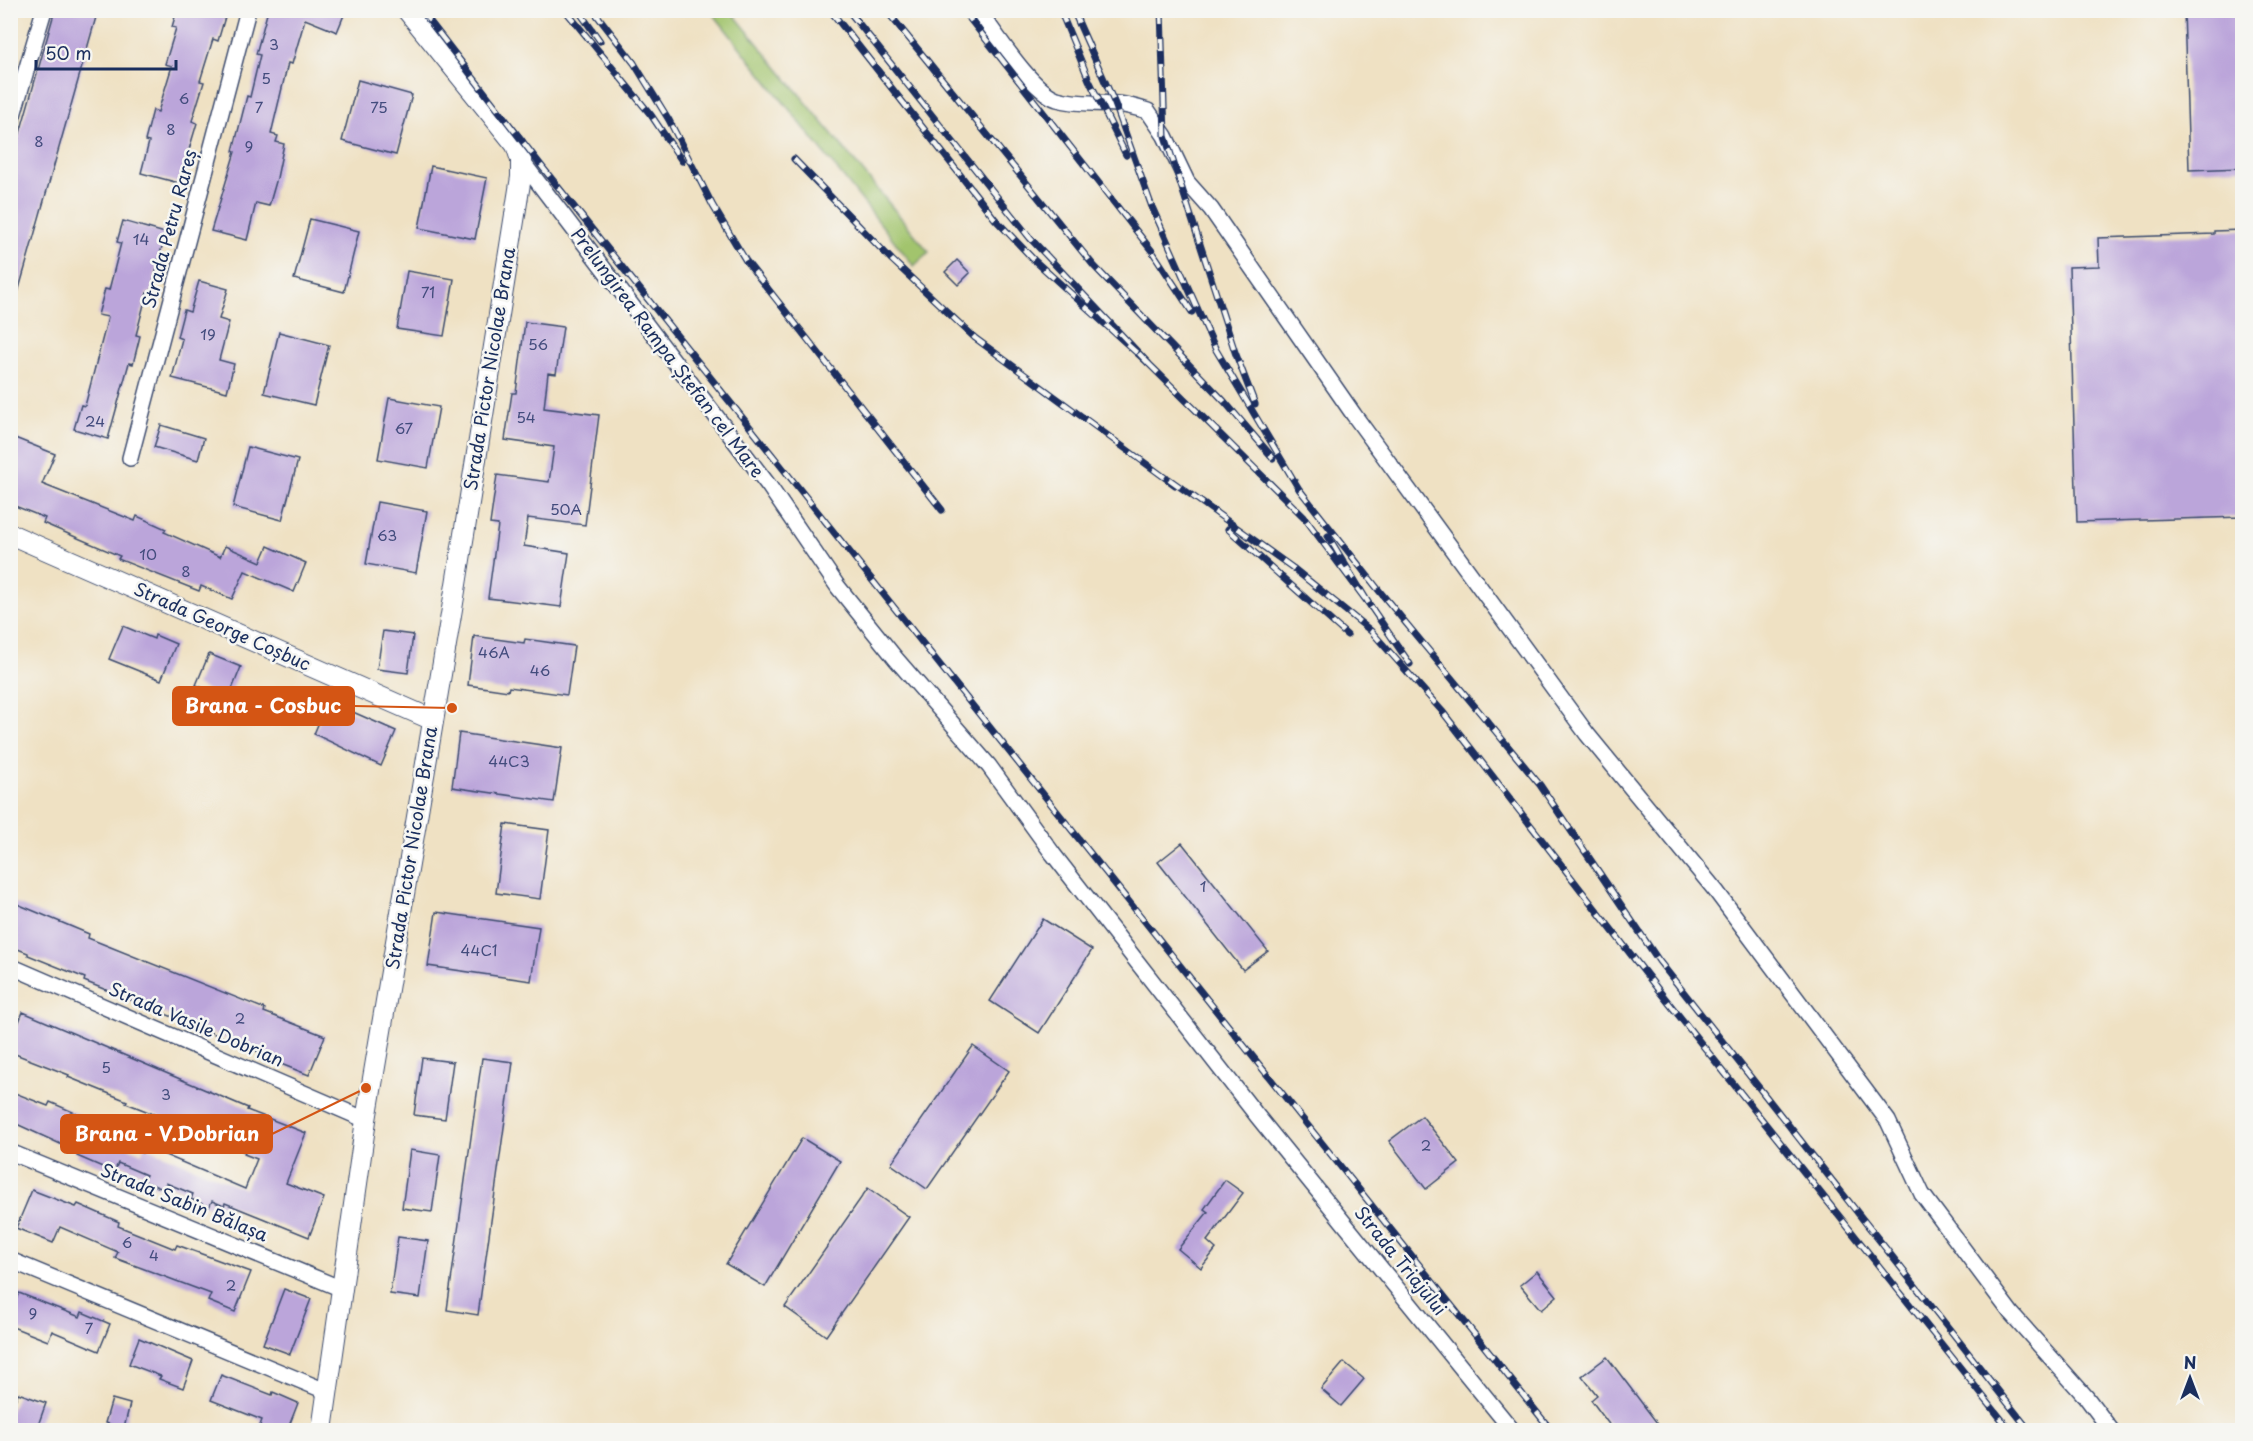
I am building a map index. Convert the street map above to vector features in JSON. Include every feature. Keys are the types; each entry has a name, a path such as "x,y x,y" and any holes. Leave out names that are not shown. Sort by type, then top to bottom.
{"street":[{"path":"10,125 44,10"},
{"name":"Strada Petru Rareș","path":"130,458 248,10"},
{"name":"Prelungirea Rampa Ștefan cel Mare","path":"407,10 516,145 521,160 769,486 838,587 989,766 1053,854 1258,1117"},
{"path":"978,10 1024,72 1039,88 1056,99 1081,103 1115,104 1148,111 1165,136 1187,182 1211,209 1367,434 1587,734 1716,891 1888,1121 1922,1194 2011,1313 2086,1397 2111,1431"},
{"name":"Strada Pictor Nicolae Brana","path":"322,1431 366,1120 519,196 521,160"},
{"name":"Strada George Coșbuc","path":"10,534 433,720"},
{"name":"Strada Vasile Dobrian","path":"10,966 366,1120"},
{"name":"Strada Triajului","path":"1258,1117 1512,1431"},
{"name":"Strada Sabin Bălașa","path":"10,1152 342,1289"},
{"path":"10,1260 328,1392"}],"green space":[{"path":"711,11 731,11 929,252 914,266"}],"building":[{"path":"55,10 98,10 15,303 10,303 10,168"},
{"path":"177,10 227,10 218,41 213,39 200,81 204,82 192,121 197,123 179,183 141,173 149,142 145,141 153,110 158,112 172,66 165,64 176,28 172,27"},
{"path":"268,10 346,10 337,32 305,19 292,64 288,63 271,134 278,136 276,142 284,144 277,178 269,206 256,203 247,240 211,231 235,152 233,151 247,96 250,97 260,55 256,54"},
{"path":"2184,10 2242,10 2242,168 2189,170"},
{"path":"358,80 412,95 396,155 342,141"},
{"path":"431,166 487,178 475,239 419,228"},
{"path":"310,219 359,231 344,292 294,279"},
{"path":"123,221 165,233 151,294 147,293 136,335 140,336 133,364 129,363 108,439 74,429 81,405 85,406 108,317 98,315 105,289 109,290 121,243 117,242"},
{"path":"2242,230 2242,517 2077,522 2069,267 2099,266 2098,238 2214,234 2214,231"},
{"path":"957,260 970,273 958,285 945,272"},
{"path":"407,271 454,279 444,336 397,329"},
{"path":"199,281 228,289 219,319 229,322 219,360 234,364 227,392 172,378 182,339 177,337 184,310 190,312"},
{"path":"525,322 563,327 556,374 548,373 544,408 599,415 585,525 528,518 524,546 569,553 561,607 488,598 498,525 490,524 497,475 549,482 554,447 505,440 512,393 516,393"},
{"path":"279,332 329,345 314,405 264,393"},
{"path":"389,398 439,407 428,468 378,459"},
{"path":"161,425 204,438 198,460 154,447"},
{"path":"10,436 55,454 42,484 135,521 137,516 166,529 164,532 220,557 225,546 261,562 268,546 306,563 294,592 245,571 232,599 201,586 199,591 118,559 120,556 43,523 45,518 10,504"},
{"path":"248,447 298,460 282,520 233,507"},
{"path":"377,502 427,511 416,573 366,564"},
{"path":"123,626 154,639 155,635 176,644 161,680 109,659"},
{"path":"383,631 413,635 408,673 377,669"},
{"path":"474,636 524,643 525,639 574,646 567,695 509,687 508,691 468,685"},
{"path":"209,654 241,667 228,699 196,685"},
{"path":"328,701 396,731 381,766 314,734"},
{"path":"459,733 562,748 554,802 452,787"},
{"path":"505,824 549,830 540,899 496,893"},
{"path":"1182,843 1268,951 1243,970 1158,862"},
{"path":"10,901 89,934 88,938 265,1009 264,1012 325,1036 309,1075 263,1057 264,1054 84,981 85,978 10,946"},
{"path":"436,912 539,927 531,981 428,966"},
{"path":"1043,919 1092,950 1039,1033 990,1001"},
{"path":"23,1012 248,1108 247,1110 306,1133 286,1183 324,1198 309,1237 225,1203 224,1206 212,1201 209,1207 191,1199 193,1194 166,1183 163,1189 143,1181 146,1175 118,1163 114,1172 77,1156 78,1152 10,1121 10,1091 48,1106 50,1102 80,1115 75,1125 142,1153 144,1146 245,1189 257,1159 187,1127 126,1103 127,1101 68,1077 69,1075 10,1052 10,1044"},
{"path":"973,1046 1009,1071 927,1189 891,1164"},
{"path":"422,1058 453,1062 445,1119 414,1115"},
{"path":"482,1058 513,1062 478,1315 447,1310"},
{"path":"1422,1116 1459,1163 1426,1189 1389,1141"},
{"path":"802,1138 840,1161 765,1287 726,1264"},
{"path":"410,1150 440,1155 432,1212 402,1208"},
{"path":"1225,1180 1243,1193 1207,1241 1216,1249 1201,1268 1178,1249 1208,1212 1204,1209"},
{"path":"868,1188 909,1217 826,1336 785,1307"},
{"path":"32,1190 76,1207 78,1204 119,1222 118,1226 175,1249 177,1245 251,1272 235,1312 208,1301 211,1294 115,1258 118,1252 60,1227 53,1243 16,1228"},
{"path":"398,1237 428,1241 420,1298 390,1294"},
{"path":"1537,1271 1557,1296 1541,1310 1520,1285"},
{"path":"284,1289 311,1299 290,1354 263,1344"},
{"path":"19,1293 80,1317 82,1312 110,1324 99,1351 52,1331 48,1341 10,1326 10,1313"},
{"path":"139,1338 193,1361 183,1388 159,1379 161,1376 129,1364"},
{"path":"1607,1357 1663,1431 1614,1431 1591,1400 1597,1395 1582,1376"},
{"path":"1344,1362 1364,1379 1341,1406 1321,1389"},
{"path":"221,1375 298,1403 287,1431 258,1431 262,1420 211,1400"},
{"path":"18,1393 46,1403 36,1431 10,1431 10,1413"},
{"path":"112,1399 130,1404 124,1428 105,1423"}],"railway":[{"path":"421,10 543,168 1551,1430"},
{"path":"565,10 651,115 682,161"},
{"path":"578,10 600,41"},
{"path":"593,10 634,63 669,120 713,206 746,261 942,510"},
{"path":"830,10 995,219 1034,260 1148,363 1030,238 848,10"},
{"path":"886,10 1094,266 1224,401 1273,458"},
{"path":"963,10 1152,251 1192,312"},
{"path":"1060,10 1089,80 1126,155"},
{"path":"1073,10 1115,104 1152,207 1216,350 1299,489 1381,593 1540,785 1659,961 2029,1430"},
{"path":"1161,10 1165,136 1235,352 1255,404"},
{"path":"794,159 892,260 975,338 1175,485"},
{"path":"1148,363 1304,517 1371,607 1328,536"},
{"path":"1169,479 1293,568 1371,631 1442,711 1660,992 2010,1430"},
{"path":"1228,529 1347,635"},
{"path":"1371,607 1410,664"}],"place":[{"name":"Brana - Cosbuc","path":"452,708"},
{"name":"Brana - V.Dobrian","path":"366,1088"}]}
